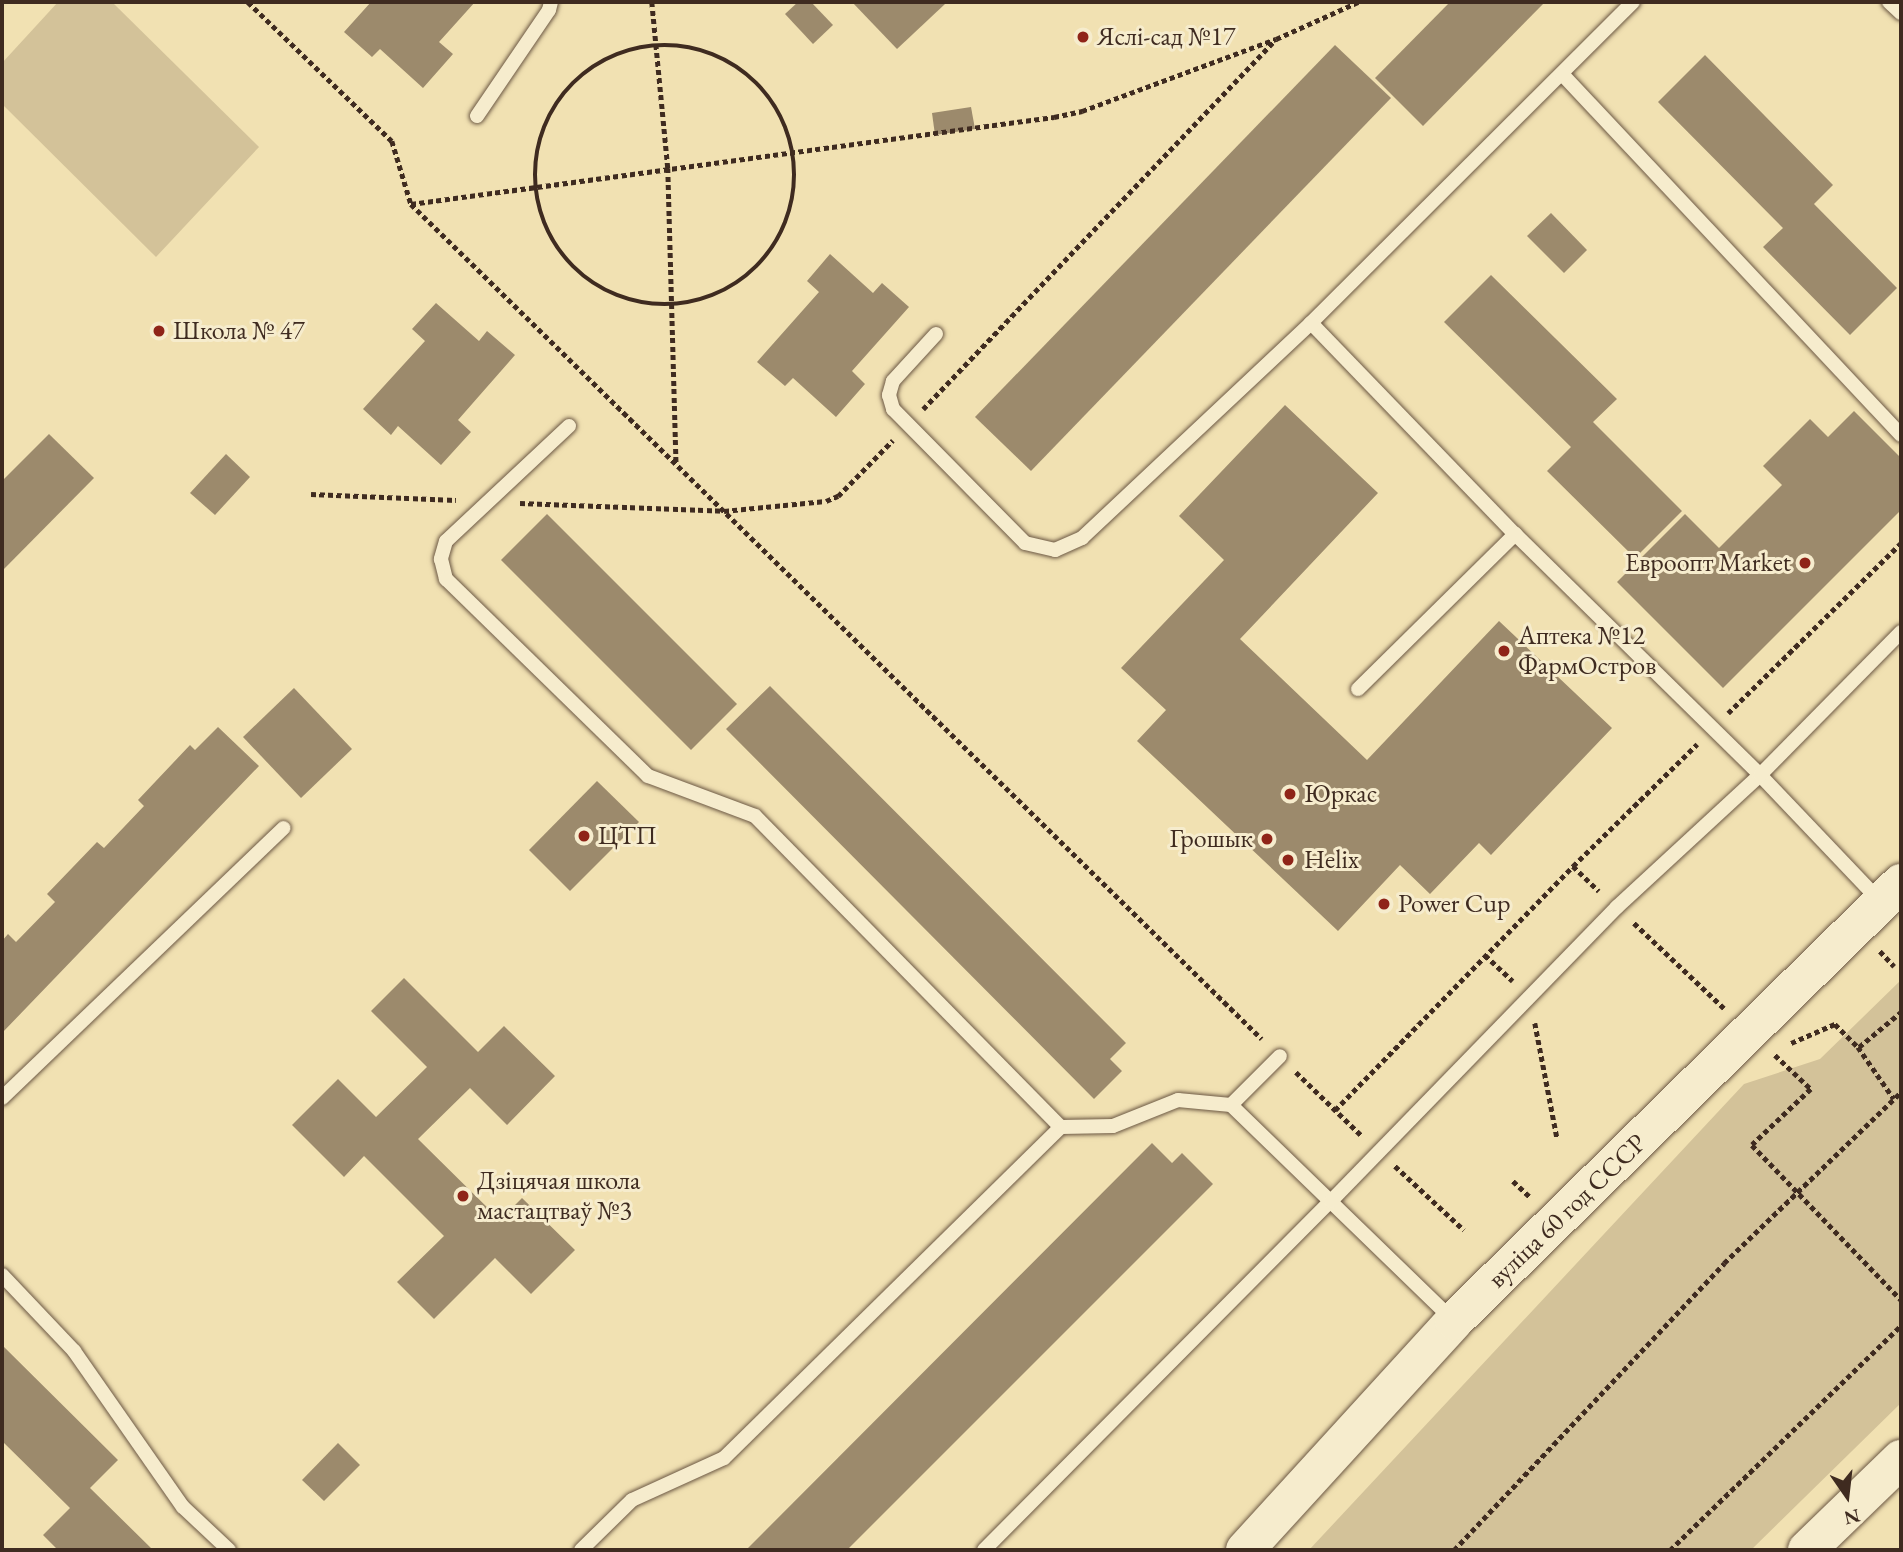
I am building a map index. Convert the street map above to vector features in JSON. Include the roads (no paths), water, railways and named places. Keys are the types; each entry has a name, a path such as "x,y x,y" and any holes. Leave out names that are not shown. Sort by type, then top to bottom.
{"main road":[{"name":"вуліца 60 год СССР","path":"1245,1550 1454,1321 1891,893"},
{"path":"1807,1550 1901,1459"}],"lane":[{"path":"477,116 551,2"},
{"path":"936,334 893,381 889,395 892,409 1025,542 1055,550 1082,538 1311,323 1633,2"},
{"path":"1889,2 1901,13"},
{"path":"1562,74 1901,435"},
{"path":"1311,323 1515,534 1712,728 1891,893"},
{"path":"569,426 446,541 441,559 446,579 648,776 755,816 1061,1127"},
{"path":"1358,689 1515,534"},
{"path":"984,1550 1331,1201 1617,907 1760,775 1901,632"},
{"path":"2,1098 284,828"},
{"path":"1231,1105 1280,1056"},
{"path":"581,1550 632,1500 724,1458 1061,1127 1113,1126 1178,1100 1231,1105 1454,1321"},
{"path":"2,1275 74,1352 183,1507 229,1550"}],"place":[{"name":"Яслі-сад №17","path":"1083,37"},
{"name":"Школа № 47","path":"159,331"},
{"name":"Евроопт Market","path":"1805,563"},
{"name":"Аптека №12 ФармОстров","path":"1504,651"},
{"name":"Юркас","path":"1290,794"},
{"name":"ЦТП","path":"584,836"},
{"name":"Грошык","path":"1267,839"},
{"name":"Helix","path":"1288,860"},
{"name":"Power Cup","path":"1384,904"},
{"name":"Дзіцячая школа мастацтваў №3","path":"463,1196"}]}
